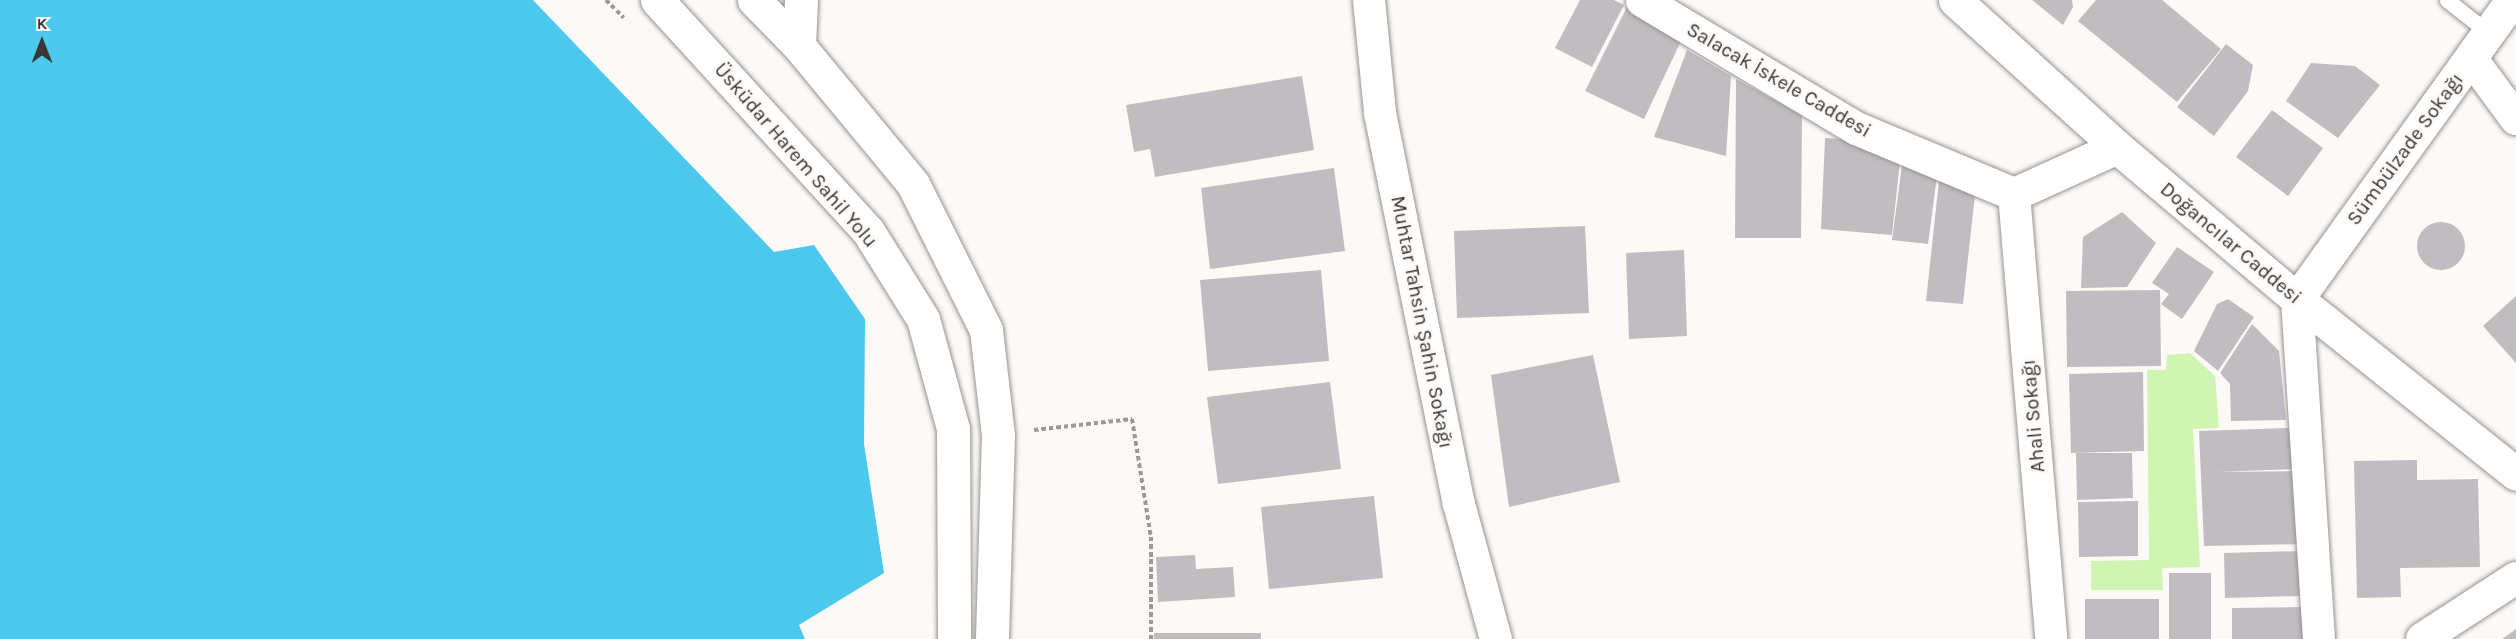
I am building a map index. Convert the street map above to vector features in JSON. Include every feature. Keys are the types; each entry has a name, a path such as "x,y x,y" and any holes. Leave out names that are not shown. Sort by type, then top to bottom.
{"street":[{"name":"Üsküdar Harem Sahil Yolu","path":"657,0 868,231 923,319 953,429 954,639"},
{"path":"754,0 799,46 914,184 986,330 998,435 992,639"},
{"path":"799,46 801,0"},
{"name":"Muhtar Tahsin Şahin Sokağı","path":"1369,0 1382,124 1459,504 1496,639"},
{"name":"Salacak İskele Caddesi","path":"1642,0 1856,129 2014,194"},
{"name":"Doğancılar Caddesi","path":"1955,0 2117,147 2297,299 2516,474"},
{"name":"Sümbülzade Sokağı","path":"2297,299 2512,0"},
{"path":"2480,45 2516,119"},
{"path":"2014,194 2117,147"},
{"name":"Ahali Sokağı","path":"2014,194 2051,639"},
{"path":"2297,299 2319,639"},
{"path":"2422,639 2516,578"}],"lane":[{"path":"2446,0 2480,45"}],"path":[{"path":"606,0 629,23"},
{"path":"998,435 1132,418 1151,537 1151,639"}],"green space":[{"path":"2190,353 2215,376 2219,428 2193,429 2200,567 2162,568 2163,590 2091,590 2091,561 2149,560 2147,370 2166,370 2167,355"}],"water":[{"path":"0,0 533,0 774,252 814,245 865,319 864,444 884,573 799,625 805,639 0,639"}],"building":[{"path":"1580,0 1614,0 1624,5 1592,67 1555,48"},
{"path":"2032,0 2072,0 2073,7 2063,25"},
{"path":"2096,0 2162,0 2221,49 2177,102 2078,21"},
{"path":"1627,7 1681,41 1644,119 1585,91"},
{"path":"2226,44 2253,65 2248,91 2214,136 2177,107"},
{"path":"1687,50 1731,76 1726,156 1654,137"},
{"path":"2311,63 2355,66 2380,85 2338,138 2286,101"},
{"path":"1302,76 1314,150 1155,177 1150,149 1134,152 1126,105"},
{"path":"1736,79 1802,115 1801,238 1735,238"},
{"path":"2272,110 2323,148 2288,196 2236,157"},
{"path":"1825,138 1842,139 1900,161 1892,235 1821,229"},
{"path":"1902,165 1937,176 1928,244 1892,240"},
{"path":"1334,168 1345,251 1210,269 1201,188"},
{"path":"1939,181 1976,185 1963,304 1926,301"},
{"path":"2122,212 2156,243 2127,287 2081,288 2083,237"},
{"path":"2436,222 2446,222 2458,229 2465,241 2465,251 2458,263 2446,270 2436,270 2421,259 2417,251 2417,241 2428,226"},
{"path":"1585,226 1589,313 1457,318 1454,231"},
{"path":"2177,247 2214,272 2182,319 2161,304 2169,294 2152,283"},
{"path":"1684,250 1687,336 1629,339 1626,253"},
{"path":"1321,270 1329,361 1208,371 1200,280"},
{"path":"2160,290 2161,366 2067,367 2066,291"},
{"path":"2516,296 2516,363 2483,326"},
{"path":"2228,299 2254,317 2218,371 2194,351 2217,304"},
{"path":"2252,324 2279,351 2286,420 2231,421 2230,384 2220,373"},
{"path":"1593,355 1620,482 1509,507 1491,375"},
{"path":"2143,372 2144,451 2071,453 2069,374"},
{"path":"1330,382 1341,469 1218,484 1207,397"},
{"path":"2291,428 2292,469 2217,472 2305,471 2306,544 2204,546 2199,431"},
{"path":"2076,453 2132,453 2133,498 2077,500"},
{"path":"2417,460 2417,480 2478,479 2480,567 2400,568 2401,597 2357,598 2354,461"},
{"path":"1374,496 1383,578 1269,589 1261,507"},
{"path":"2138,501 2138,556 2079,557 2078,502"},
{"path":"2301,551 2302,596 2225,598 2224,553"},
{"path":"1195,555 1196,569 1233,567 1235,597 1158,602 1156,557"},
{"path":"2169,573 2211,573 2211,639 2169,639"},
{"path":"2085,599 2159,599 2159,639 2085,639"},
{"path":"2308,607 2309,639 2232,639 2232,608"},
{"path":"2516,629 2516,639 2502,639"},
{"path":"1154,633 1261,633 1261,639 1154,639"}]}
